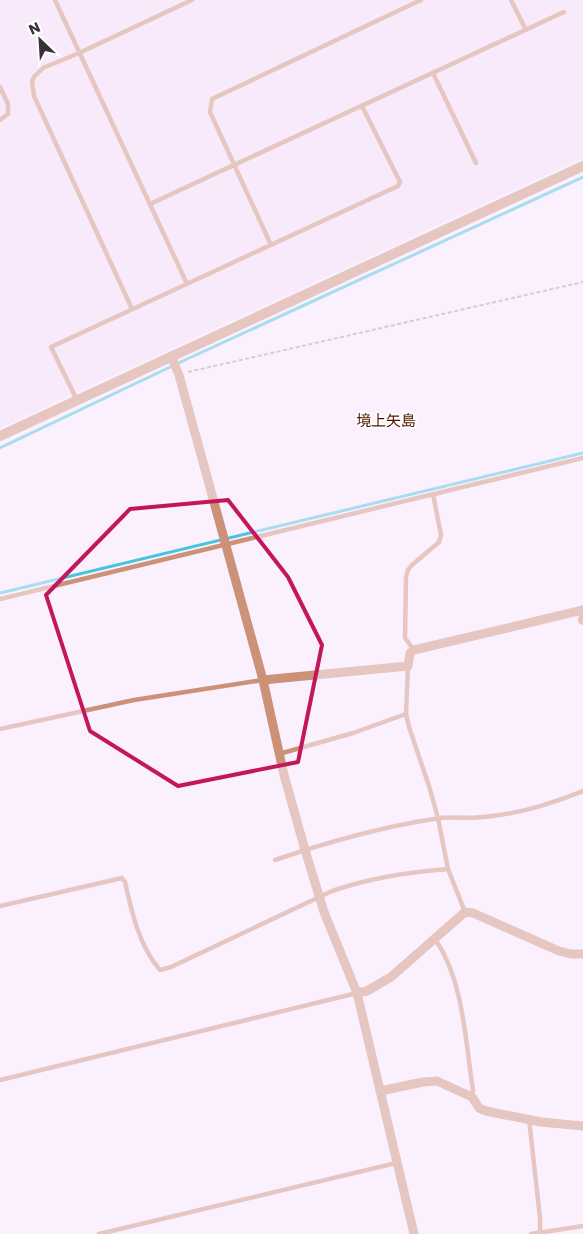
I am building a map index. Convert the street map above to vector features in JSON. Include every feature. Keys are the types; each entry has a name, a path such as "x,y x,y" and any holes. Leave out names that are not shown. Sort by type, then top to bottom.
{"street":[{"path":"0,436 583,166"},
{"path":"171,356 179,375 263,680 305,850 319,897 357,993 414,1234"},
{"path":"263,680 408,666 410,653 414,650 583,610"},
{"path":"357,993 367,991 392,977 465,912 473,913 559,951 583,954"},
{"path":"380,1091 432,1081 472,1097 481,1110 583,1126"}],"lane":[{"path":"55,0 187,284"},
{"path":"132,309 34,96 32,82 34,77 43,68 79,54 192,0"},
{"path":"271,245 210,112 212,99 421,0"},
{"path":"511,0 526,30"},
{"path":"150,204 564,12"},
{"path":"433,73 476,162"},
{"path":"0,88 8,104 8,114 0,120"},
{"path":"77,400 51,347 398,186 400,182 362,106"},
{"path":"0,599 583,458"},
{"path":"414,650 405,638 406,577 410,566 439,542 441,535 440,525 433,494"},
{"path":"408,666 406,714 414,744 430,786 448,869 465,912"},
{"path":"0,729 134,700 263,680"},
{"path":"280,754 353,733 406,714"},
{"path":"275,860 367,833 438,818 483,817 516,812 552,804 583,791"},
{"path":"0,906 122,878 125,882 133,917 142,939 152,960 160,970 171,967 332,891 394,874 448,869"},
{"path":"435,939 450,968 459,999 474,1090 472,1097"},
{"path":"0,1080 357,993"},
{"path":"530,1119 540,1232"},
{"path":"99,1234 396,1163"},
{"path":"531,1234 583,1226"}],"path":[{"path":"179,375 583,282"}],"highlighted area":[{"path":"228,500 288,577 322,645 298,762 178,786 90,731 46,595 130,509"}],"shaded area":[{"path":"0,0 583,0 583,158 0,428"}],"waterway":[{"path":"0,448 185,360 583,177"},
{"path":"0,593 583,453"}],"district":[{"name":"境上矢島","path":"386,420"}]}
